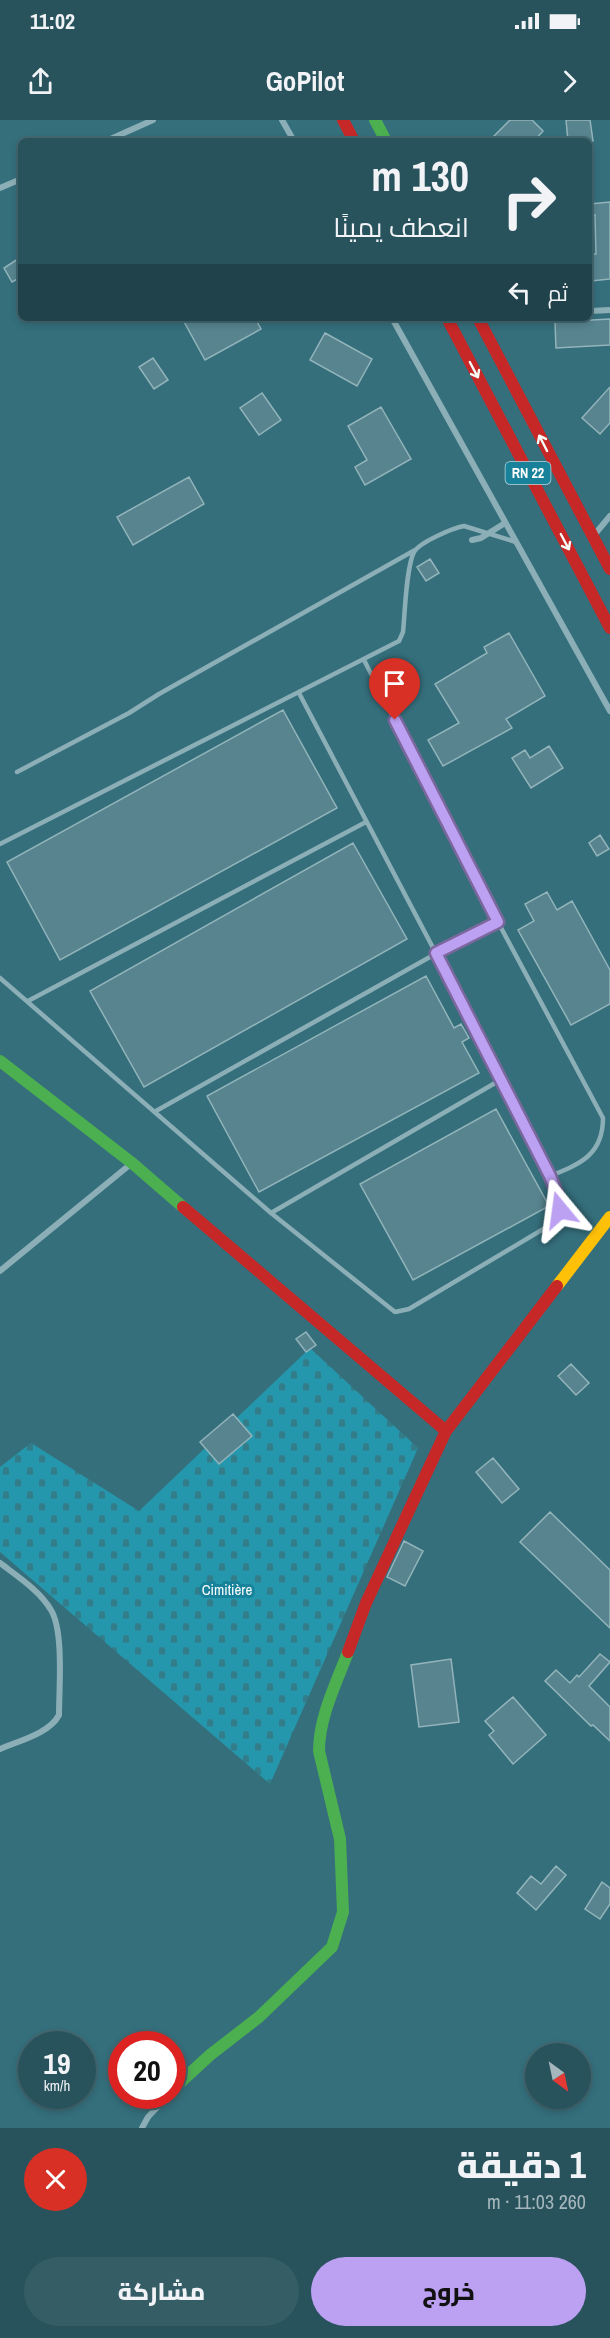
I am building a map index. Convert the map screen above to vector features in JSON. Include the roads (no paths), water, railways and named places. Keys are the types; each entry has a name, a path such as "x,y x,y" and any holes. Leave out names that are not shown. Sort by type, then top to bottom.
{"main road":[{"path":"344,120 353,138"},
{"path":"375,120 384,138"},
{"name":"RN 22","path":"449,321 610,628"},
{"name":"RN 22","path":"480,321 610,569"},
{"path":"0,1061 132,1163 446,1431"},
{"path":"186,2077 210,2055 259,2017 332,1947 343,1912 340,1839 319,1751 321,1725 366,1603 446,1431 610,1217"}],"street":[{"path":"113,138 153,120"},
{"path":"282,120 292,138"},
{"path":"0,188 18,180"},
{"path":"592,311 610,310"},
{"path":"394,321 610,711"},
{"path":"593,537 610,516"},
{"path":"472,540 481,538 505,523"},
{"path":"0,1271 132,1163"},
{"path":"0,1563 26,1584 52,1611 56,1621 59,1657 59,1715 56,1720 42,1731 0,1749"},
{"path":"142,2128 156,2109"}],"lane":[{"path":"17,772 129,713 455,527 464,526 516,542"},
{"path":"0,844 399,641 403,632 411,563 415,550"},
{"path":"364,660 498,922 603,1118 603,1135 594,1150 579,1164 550,1176"},
{"path":"0,978 272,1213 390,1310 402,1312 550,1225 556,1218 561,1204 550,1176 502,1079 299,693"},
{"path":"28,1001 366,822"},
{"path":"156,1111 436,953 498,922"},
{"path":"272,1213 502,1079"}],"park label":[{"name":"Cimitière","path":"227,1590"}]}
